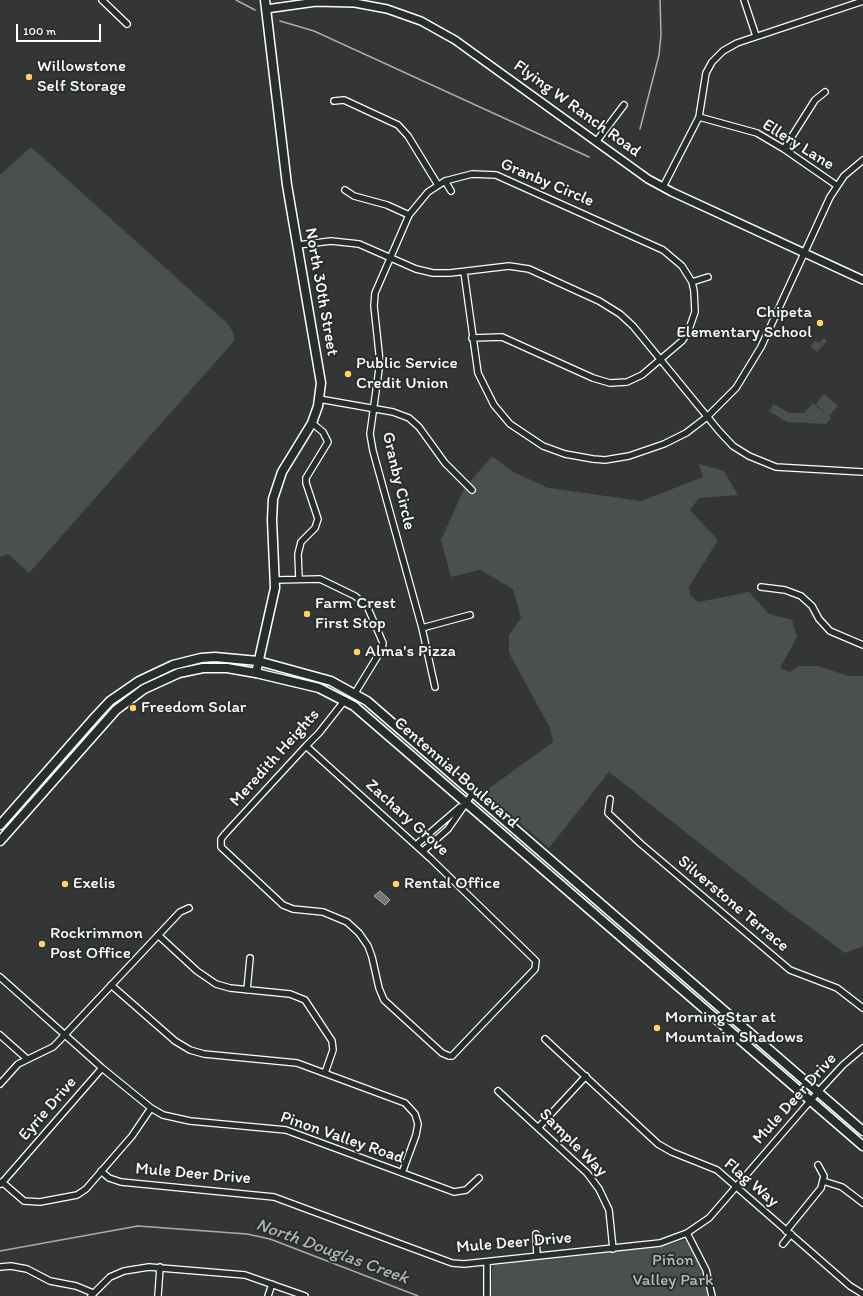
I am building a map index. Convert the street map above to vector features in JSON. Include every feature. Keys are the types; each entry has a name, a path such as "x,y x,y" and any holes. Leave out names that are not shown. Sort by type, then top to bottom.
{"main road":[{"name":"North 30th Street","path":"256,673 274,597 275,580 272,520 273,499 282,472 312,423 319,399 321,376 287,185 265,0"},
{"name":"Centennial Boulevard","path":"0,825 110,702 138,681 172,665 201,658 215,657 258,661 322,678 355,693 378,711 863,1131"},
{"name":"Centennial Boulevard","path":"0,841 116,710 144,689 179,672 203,668 227,668 256,673 319,688 345,700 371,719 863,1146"}],"street":[{"path":"102,0 128,24"},
{"path":"744,0 756,36"},
{"path":"663,187 694,130 699,117 704,81 712,62 722,51 730,46 756,36 863,1"},
{"name":"Flying W Ranch Road","path":"266,9 334,2 372,6 405,14 456,40 648,179 863,280"},
{"path":"784,149 815,100 825,92"},
{"path":"334,101 344,100 398,125 408,136 438,185"},
{"path":"596,142 624,105"},
{"name":"Ellery Lane","path":"699,117 757,133 784,149 836,185"},
{"path":"464,272 478,373 494,405 510,424 519,432 542,446 554,451 593,459 606,460 629,456 677,438 707,417 728,398 746,374 761,347 836,185 863,160"},
{"name":"Granby Circle","path":"435,687 422,628 373,451 370,434 380,362 374,299 377,287 410,215 422,198 445,181 463,175 482,173 507,178 663,250 682,266 692,282 695,312 690,327 682,341 660,360 634,379 610,383 592,378 506,339 494,336 472,338"},
{"path":"445,181 451,191"},
{"path":"345,190 354,196 387,205 410,215"},
{"path":"298,245 331,241 350,242 372,248 424,272 440,274 516,266 536,271 599,301 620,314 633,326 707,417 733,446 749,456 766,464 788,468 863,472"},
{"path":"692,282 708,277"},
{"path":"319,399 373,408 402,415 415,423 440,457 472,490"},
{"path":"299,579 298,554 301,542 315,528 318,519 306,478 328,442 323,432 312,423"},
{"path":"275,580 320,579 327,581 362,602 371,613 383,643 382,649 355,693"},
{"path":"761,587 785,590 801,596 812,606 819,619 830,631 863,645"},
{"path":"422,628 470,615"},
{"name":"Meredith Heights","path":"345,700 330,720 225,834 220,843 223,850 283,905 292,909 329,913 347,922 359,933 372,957 379,988 384,1000 442,1053 449,1056 456,1053 535,969 536,964"},
{"name":"Zachary Grove","path":"306,746 423,851 534,958 536,964"},
{"path":"416,845 473,793"},
{"name":"Silverstone Terrace","path":"610,799 608,813 641,844 790,970 836,988 863,1008"},
{"path":"423,851 448,829 466,801"},
{"path":"0,1084 18,1064 53,1047 180,912 190,908"},
{"path":"158,935 203,976 222,986 296,995 309,1005 332,1041 333,1050 325,1073"},
{"path":"247,990 250,958"},
{"name":"Pinon Valley Road","path":"0,976 102,1068 151,1108 163,1115 175,1119 286,1130 454,1192 466,1190 479,1178"},
{"path":"111,985 175,1041 190,1050 204,1054 291,1062 399,1100 413,1110 417,1119 418,1129 402,1173"},
{"path":"0,1035 27,1059"},
{"name":"Flag Way","path":"545,1039 658,1144 672,1152 711,1167 850,1286 863,1294"},
{"name":"Mule Deer Drive","path":"100,1171 109,1178 121,1182 274,1197 446,1262 464,1264 487,1262 660,1243 687,1233 708,1218 818,1092 843,1065 863,1048"},
{"name":"Eyrie Drive","path":"1,1184 102,1068"},
{"path":"538,1128 586,1076"},
{"name":"Sample Way","path":"498,1090 587,1173 599,1188 609,1210 613,1249"},
{"path":"1,1184 24,1201 40,1202 77,1195 86,1189 100,1171 132,1136 151,1108"},
{"path":"670,1159 672,1152"},
{"path":"783,1244 788,1233 818,1194 824,1176 818,1165"},
{"path":"823,1182 842,1188 863,1203"},
{"path":"687,1233 706,1270 712,1296"},
{"path":"536,1234 537,1256"},
{"path":"487,1262 487,1296"},
{"path":"0,1266 12,1266 27,1269 50,1281 76,1286 92,1294 110,1277 124,1271 142,1267 160,1267 245,1275 305,1296"},
{"path":"158,1296 160,1267"},
{"path":"268,1296 272,1284"}],"green space":[{"path":"31,147 229,325 234,335 234,341 29,573 8,554 0,557 0,175"},
{"path":"824,338 827,341 817,352 810,346 815,341 819,343"},
{"path":"824,394 838,406 829,416 816,404"},
{"path":"813,403 831,418 826,424 787,422 769,411 774,404 789,413 804,413"},
{"path":"492,456 513,472 549,488 641,501 703,477 699,464 724,471 738,495 699,498 690,510 718,540 689,587 690,595 698,602 749,592 769,614 792,620 797,637 780,668 790,672 799,666 817,666 849,676 863,676 863,946 845,953 758,889 609,772 549,848 484,792 553,742 550,728 509,653 509,635 521,618 513,589 480,570 451,577 441,540 464,489"},
{"name":"Piñon Valley Park","path":"684,1240 687,1241 700,1267 708,1296 491,1296 492,1267 495,1265 659,1247"}],"shaded area":[{"path":"380,891 390,900 385,905 374,896"}],"waterway":[{"path":"236,0 255,10"},
{"path":"640,129 659,55 661,35 660,0"},
{"path":"280,21 314,31 589,157"},
{"name":"North Douglas Creek","path":"0,1251 138,1226 247,1234 270,1239 418,1296"}],"place":[{"name":"Willowstone Self Storage","path":"29,77"},
{"name":"Chipeta Elementary School","path":"820,323"},
{"name":"Public Service Credit Union","path":"348,374"},
{"name":"Farm Crest First Stop","path":"307,614"},
{"name":"Alma's Pizza","path":"357,652"},
{"name":"Freedom Solar","path":"133,708"},
{"name":"Exelis","path":"65,884"},
{"name":"Rental Office","path":"396,884"},
{"name":"Rockrimmon Post Office","path":"42,944"},
{"name":"MorningStar at Mountain Shadows","path":"657,1028"}]}
